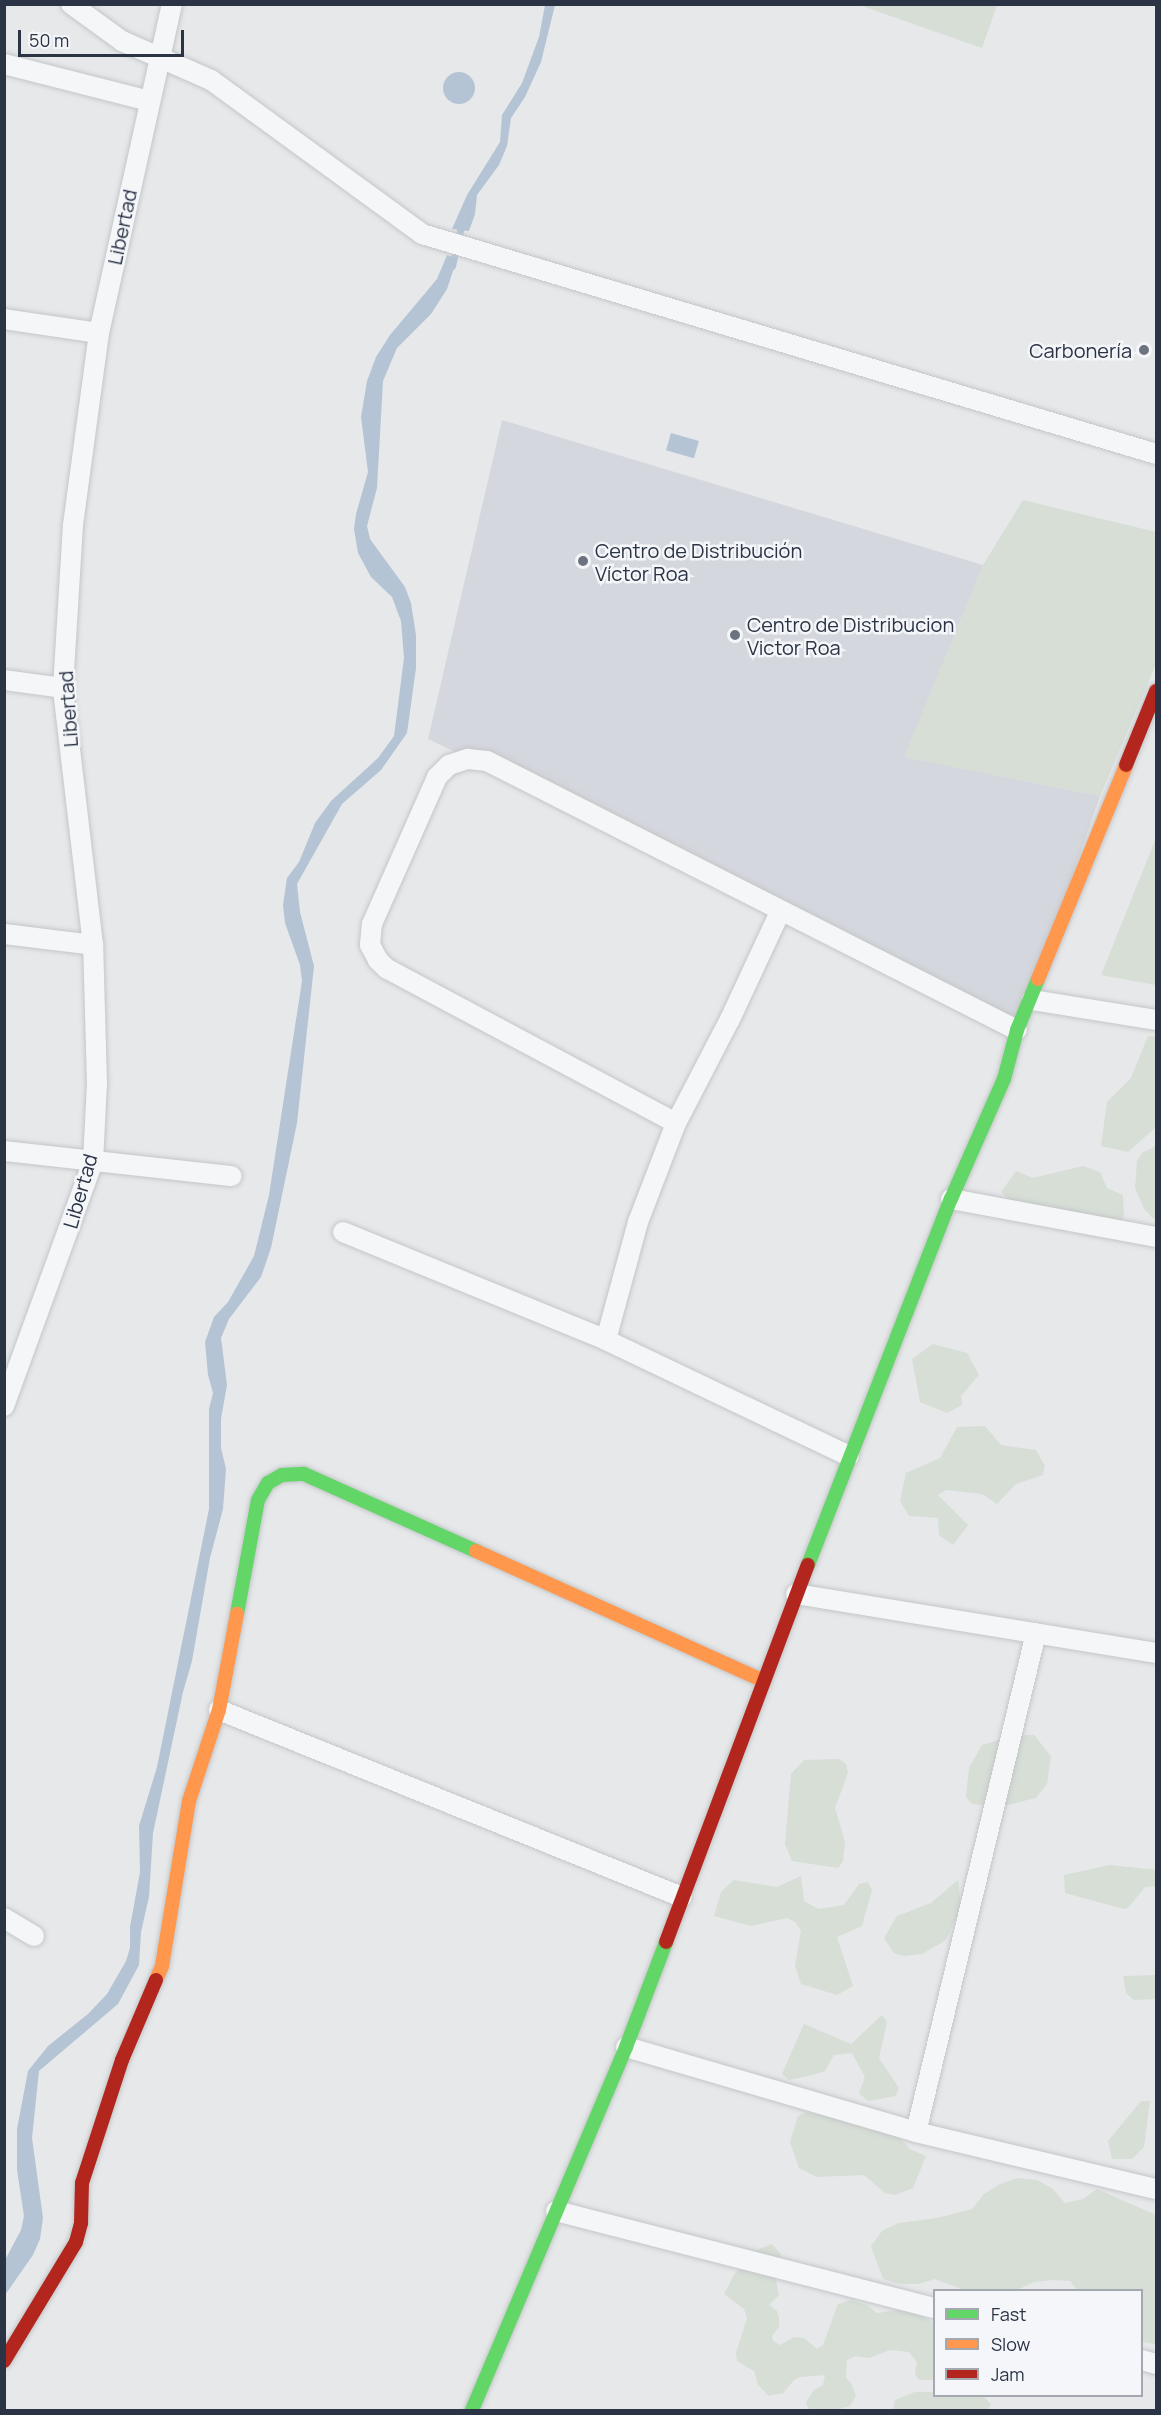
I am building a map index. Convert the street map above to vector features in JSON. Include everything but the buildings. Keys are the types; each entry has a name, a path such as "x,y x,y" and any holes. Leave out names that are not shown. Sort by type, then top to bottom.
{"main road":[{"path":"472,2410 626,2047 849,1456 951,1199 1004,1079 1017,1030 1032,1000 1156,692"},
{"path":"4,2361 76,2241 81,2223 82,2183 122,2060 162,1966 189,1801 219,1710 258,1500 268,1483 282,1475 304,1474 764,1681"}],"street":[{"path":"71,4 122,41 212,80 422,234 1156,454"},
{"name":"Libertad","path":"4,1406 93,1162 97,1084 93,945 63,688 74,525 99,333 172,4"},
{"path":"4,64 149,101"},
{"path":"4,319 99,333"},
{"path":"4,680 63,688"},
{"path":"676,1123 387,969 378,960 370,945 372,924 437,777 449,765 468,759 487,761 780,912 1017,1030"},
{"path":"606,1340 638,1222 676,1123 730,1019 780,912"},
{"path":"4,934 93,945"},
{"path":"1032,1000 1156,1020"},
{"path":"4,1151 232,1176"},
{"path":"951,1199 1156,1237"},
{"path":"343,1232 606,1340 849,1456"},
{"path":"796,1594 1156,1653"},
{"path":"916,2132 1036,1633"},
{"path":"219,1710 682,1897"},
{"path":"4,1918 34,1936"},
{"path":"626,2047 916,2132 1156,2188"},
{"path":"556,2211 933,2308"}],"shaded area":[{"path":"859,5 997,5 982,48"},
{"path":"502,420 983,565 905,757 1100,796 1021,1023 428,739"},
{"path":"1023,500 1156,532 1156,664 1100,796 904,757 983,565"},
{"path":"1156,838 1156,985 1101,975"},
{"path":"1148,1036 1156,1036 1156,1127 1128,1152 1101,1146 1107,1102 1131,1078"},
{"path":"1156,1146 1156,1221 1145,1210 1135,1188 1137,1161 1142,1153"},
{"path":"1083,1166 1100,1172 1107,1188 1123,1195 1124,1214 1120,1231 1063,1231 1027,1217 1001,1192 1016,1171 1033,1178"},
{"path":"933,1344 967,1353 979,1375 961,1396 962,1405 947,1413 920,1402 912,1359"},
{"path":"985,1426 1001,1445 1036,1450 1045,1466 1043,1475 1016,1484 997,1504 982,1494 946,1490 938,1495 968,1525 953,1545 939,1535 938,1518 909,1516 900,1501 906,1473 940,1458 957,1427"},
{"path":"1016,1735 1034,1735 1051,1756 1047,1784 1036,1798 999,1807 972,1804 966,1797 969,1768 982,1745"},
{"path":"839,1759 846,1764 848,1773 835,1808 845,1842 843,1861 838,1868 792,1861 785,1844 791,1774 804,1760"},
{"path":"1110,1865 1156,1870 1156,1886 1145,1887 1128,1908 1124,1909 1065,1893 1064,1875"},
{"path":"801,1876 804,1901 818,1909 844,1905 859,1884 868,1882 872,1890 862,1926 837,1937 853,1986 837,1995 801,1984 795,1966 801,1930 795,1922 787,1918 751,1926 714,1916 721,1892 734,1880 777,1887"},
{"path":"958,1880 961,1906 946,1940 922,1954 904,1956 894,1953 884,1938 897,1916 931,1903"},
{"path":"1156,1975 1156,1999 1134,2000 1126,1993 1123,1976"},
{"path":"882,2015 887,2022 879,2058 899,2088 896,2096 868,2101 859,2093 865,2077 852,2053 834,2055 825,2071 816,2074 789,2080 782,2074 804,2024 851,2044"},
{"path":"1141,2101 1150,2101 1144,2147 1132,2159 1112,2159 1108,2141"},
{"path":"806,2112 893,2131 910,2149 926,2156 913,2188 895,2195 885,2193 864,2175 817,2177 799,2168 790,2142 798,2116"},
{"path":"1018,2178 1037,2180 1053,2189 1065,2203 1083,2199 1097,2189 1156,2215 1156,2344 1143,2342 1143,2289 1076,2289 1070,2281 1053,2280 1034,2282 1019,2289 961,2289 935,2279 918,2284 900,2284 883,2279 871,2246 882,2231 899,2223 937,2218 972,2209 984,2194 1000,2184"},
{"path":"772,2244 781,2254 776,2280 779,2295 769,2305 777,2311 779,2318 779,2327 772,2336 773,2341 780,2345 794,2337 804,2338 817,2349 823,2345 838,2304 851,2300 867,2305 877,2313 907,2309 933,2322 933,2380 919,2380 915,2374 917,2362 909,2352 890,2350 869,2358 856,2356 847,2360 846,2378 851,2383 856,2396 850,2406 836,2410 809,2410 806,2402 814,2390 823,2385 825,2375 801,2377 794,2380 783,2393 769,2396 758,2385 754,2371 737,2361 736,2353 747,2318 744,2309 724,2294 734,2275 757,2250"},
{"path":"915,2392 933,2392 933,2397 984,2397 991,2404 988,2410 893,2410 895,2400"}],"water":[{"path":"545,5 555,5 541,62 525,97 511,118 507,146 499,165 477,195 475,214 469,231 452,229 467,195 500,142 502,115 522,83 539,37"},
{"path":"459,72 470,77 475,88 470,99 459,104 448,99 443,88 448,77"},
{"path":"447,255 457,259 447,289 431,314 397,348 383,381 377,488 367,526 370,539 405,587 411,603 416,635 416,668 407,733 381,770 342,804 297,884 300,912 314,966 297,1123 271,1248 261,1277 229,1319 221,1338 227,1385 221,1419 221,1448 226,1469 223,1509 210,1558 192,1661 183,1692 153,1833 149,1897 141,1932 139,1965 118,2004 39,2071 32,2138 43,2218 40,2239 33,2255 5,2295 5,2260 21,2230 24,2216 17,2170 17,2129 28,2071 48,2046 88,2014 107,1994 126,1961 130,1948 130,1927 140,1872 139,1826 157,1767 209,1509 209,1409 213,1393 208,1375 205,1342 214,1317 228,1302 254,1256 269,1195 302,981 300,965 285,923 283,905 287,878 299,862 315,823 331,801 378,758 394,736 404,658 401,621 392,597 371,577 358,553 354,529 368,472 361,417 367,381 376,357 390,335 437,279"},
{"path":"671,433 699,441 694,458 666,450"}],"waterway":[{"path":"452,266 462,222"}],"traffic: fast":[{"path":"808,1565 951,1199 1004,1079 1017,1030 1038,979"},
{"path":"237,1614 258,1500 268,1483 282,1475 304,1474 476,1551"},
{"path":"472,2410 626,2047 666,1942"}],"traffic: slow":[{"path":"1038,979 1126,765"},
{"path":"476,1551 764,1681"},
{"path":"156,1980 162,1966 189,1801 219,1710 237,1614"}],"traffic: jam":[{"path":"1126,765 1156,691"},
{"path":"666,1942 808,1565"},
{"path":"4,2361 76,2242 81,2223 82,2183 122,2060 156,1980"}],"place":[{"name":"Carbonería","path":"1144,350"},
{"name":"Centro de Distribución Víctor Roa","path":"583,561"},
{"name":"Centro de Distribucion Victor Roa","path":"735,635"}]}
